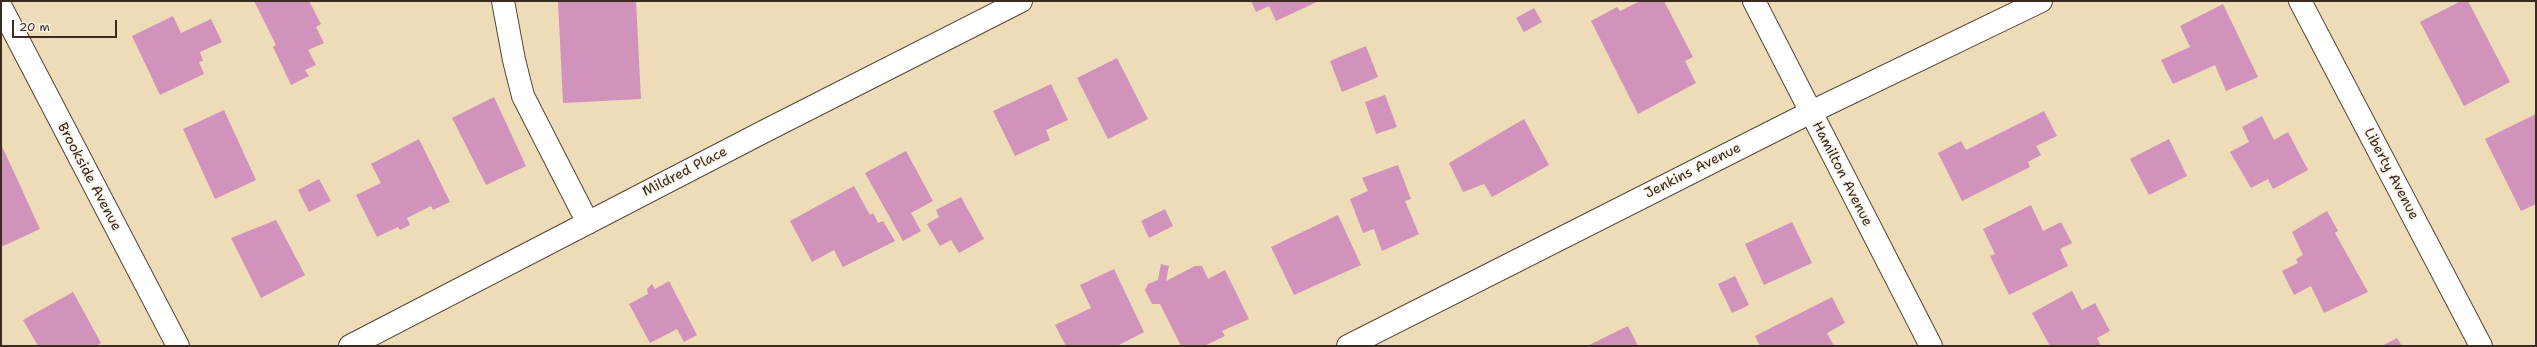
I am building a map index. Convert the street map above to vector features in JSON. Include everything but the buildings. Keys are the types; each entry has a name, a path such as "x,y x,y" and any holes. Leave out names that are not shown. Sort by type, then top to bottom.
{"street":[{"path":"1,7 12,1"},
{"path":"503,1 514,60 523,96 588,223"},
{"name":"Mildred Place","path":"350,346 1021,1"},
{"name":"Hamilton Avenue","path":"1754,1 1931,346"},
{"name":"Jenkins Avenue","path":"1348,346 1811,112 2041,1"},
{"name":"Liberty Avenue","path":"2300,1 2481,346"},
{"name":"Brookside Avenue","path":"1,7 178,346"}]}
